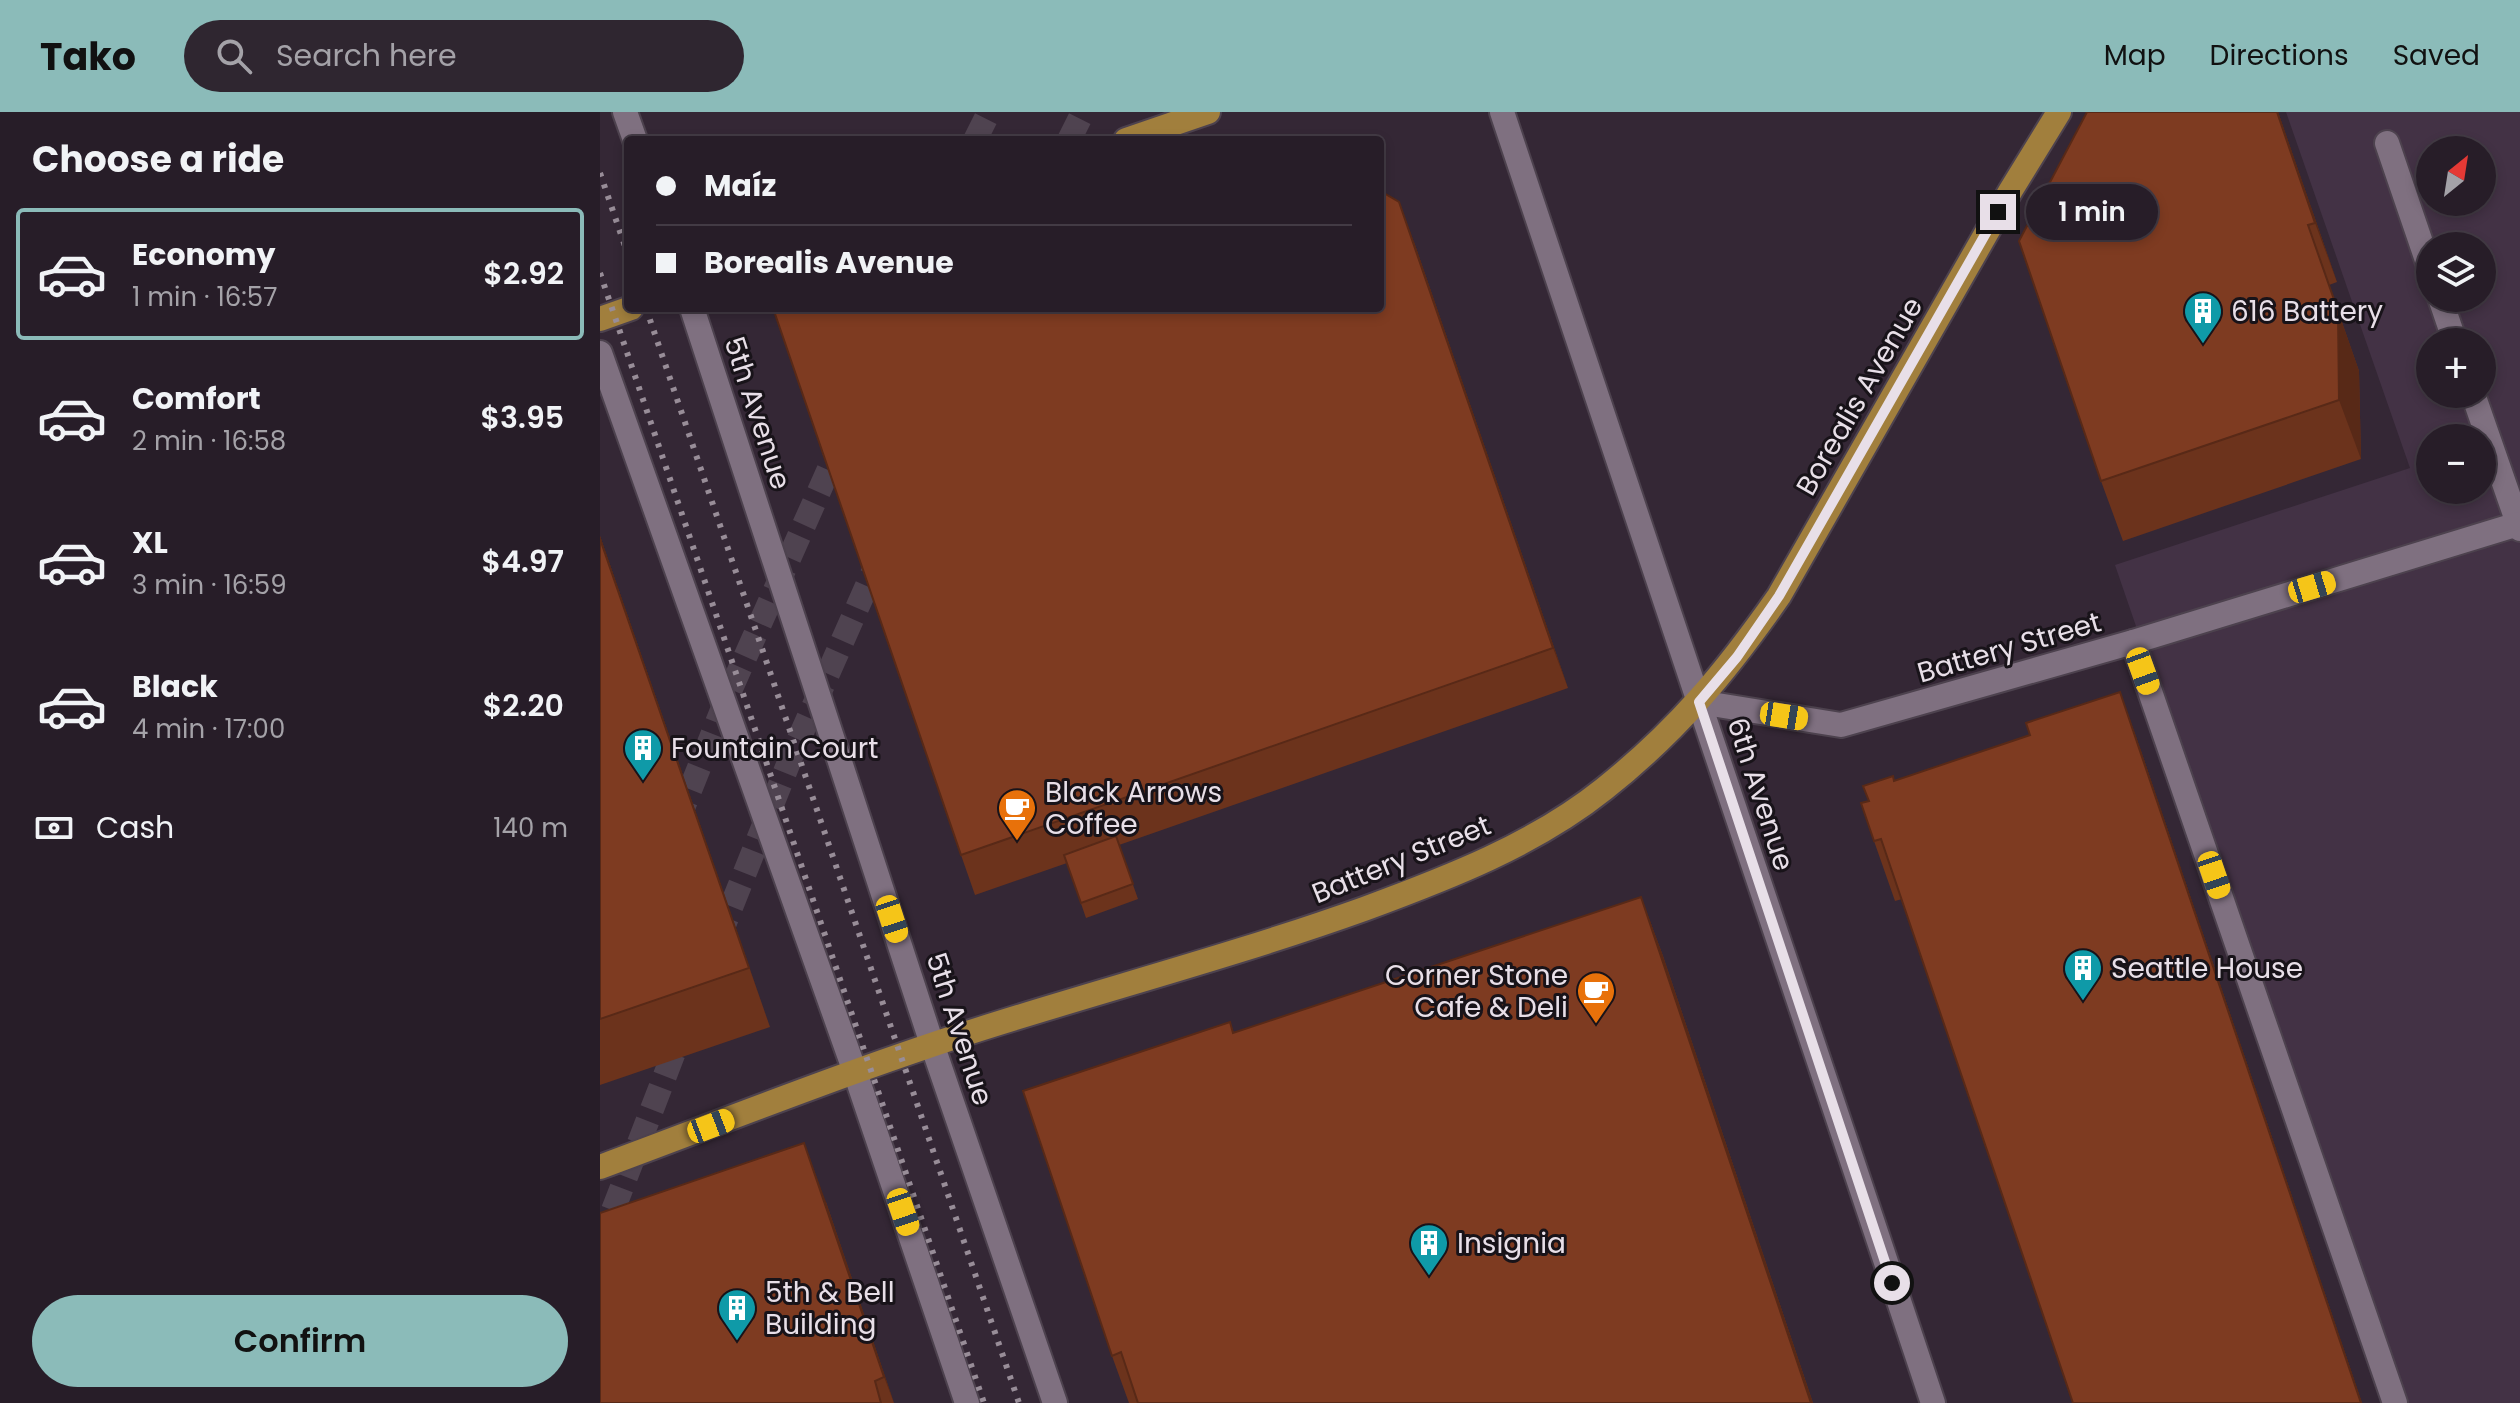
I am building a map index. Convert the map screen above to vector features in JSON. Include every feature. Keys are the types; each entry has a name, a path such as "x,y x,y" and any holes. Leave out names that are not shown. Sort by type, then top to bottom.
{"main road":[{"path":"625,112 634,136"},
{"path":"1138,136 1208,112"},
{"name":"6th Avenue","path":"1502,112 1933,1403"},
{"name":"Borealis Avenue","path":"1699,702 1737,657 1779,596 2011,190 2059,112"},
{"path":"2387,143 2417,232"},
{"path":"600,319 624,310"},
{"name":"5th Avenue","path":"693,312 932,1044 1055,1403"},
{"path":"600,353 855,1072 967,1403"},
{"path":"2478,408 2519,526"},
{"name":"Battery Street","path":"600,1167 932,1044 1298,932 1472,868 1517,845 1605,789 1654,747 1699,702 1841,725 2133,642 2519,526"},
{"path":"2133,642 2395,1403"}],"shaded area":[{"path":"2286,112 2520,112 2520,1403 2403,1403 2115,565 2410,468"}],"building":[{"name":"616 Battery","path":"2087,112 2277,112 2315,223 2308,225 2338,311 2339,400 2101,481 2019,241"},
{"path":"1384,193 1399,202 1553,648 961,855 774,312 1384,312"},
{"name":"Fountain Court","path":"600,539 749,968 600,1019"},
{"name":"Seattle House","path":"2120,692 2361,1403 2073,1403 1881,839 1874,841 1861,803 1869,801 1863,786 1893,776 1894,781 2030,735 2026,723"},
{"path":"1116,836 1133,884 1081,903 1064,855"},
{"name":"Insignia","path":"1641,897 1811,1403 1138,1403 1121,1352 1112,1356 1023,1091 1230,1022 1233,1033"},
{"name":"5th & Bell Building","path":"804,1143 884,1377 875,1381 881,1403 600,1403 600,1213"}],"tunnel":[{"path":"977,136 989,112"},
{"path":"1071,136 1083,112"},
{"path":"677,823 726,700 841,442"},
{"path":"718,940 791,757 881,554"},
{"path":"600,1244 681,1034"}],"railway":[{"path":"600,173 624,243"},
{"path":"600,273 984,1403"},
{"path":"647,312 1019,1403"}],"place":[{"name":"616 Battery","path":"2203,345"},
{"name":"Fountain Court","path":"643,782"},
{"name":"Black Arrows Coffee","path":"1017,842"},
{"name":"Seattle House","path":"2083,1002"},
{"name":"Corner Stone Cafe & Deli","path":"1596,1025"},
{"name":"Insignia","path":"1429,1277"},
{"name":"5th & Bell Building","path":"737,1342"}],"route":[{"path":"1892,1283 1699,702 1737,657 1779,596 1998,212"}]}
